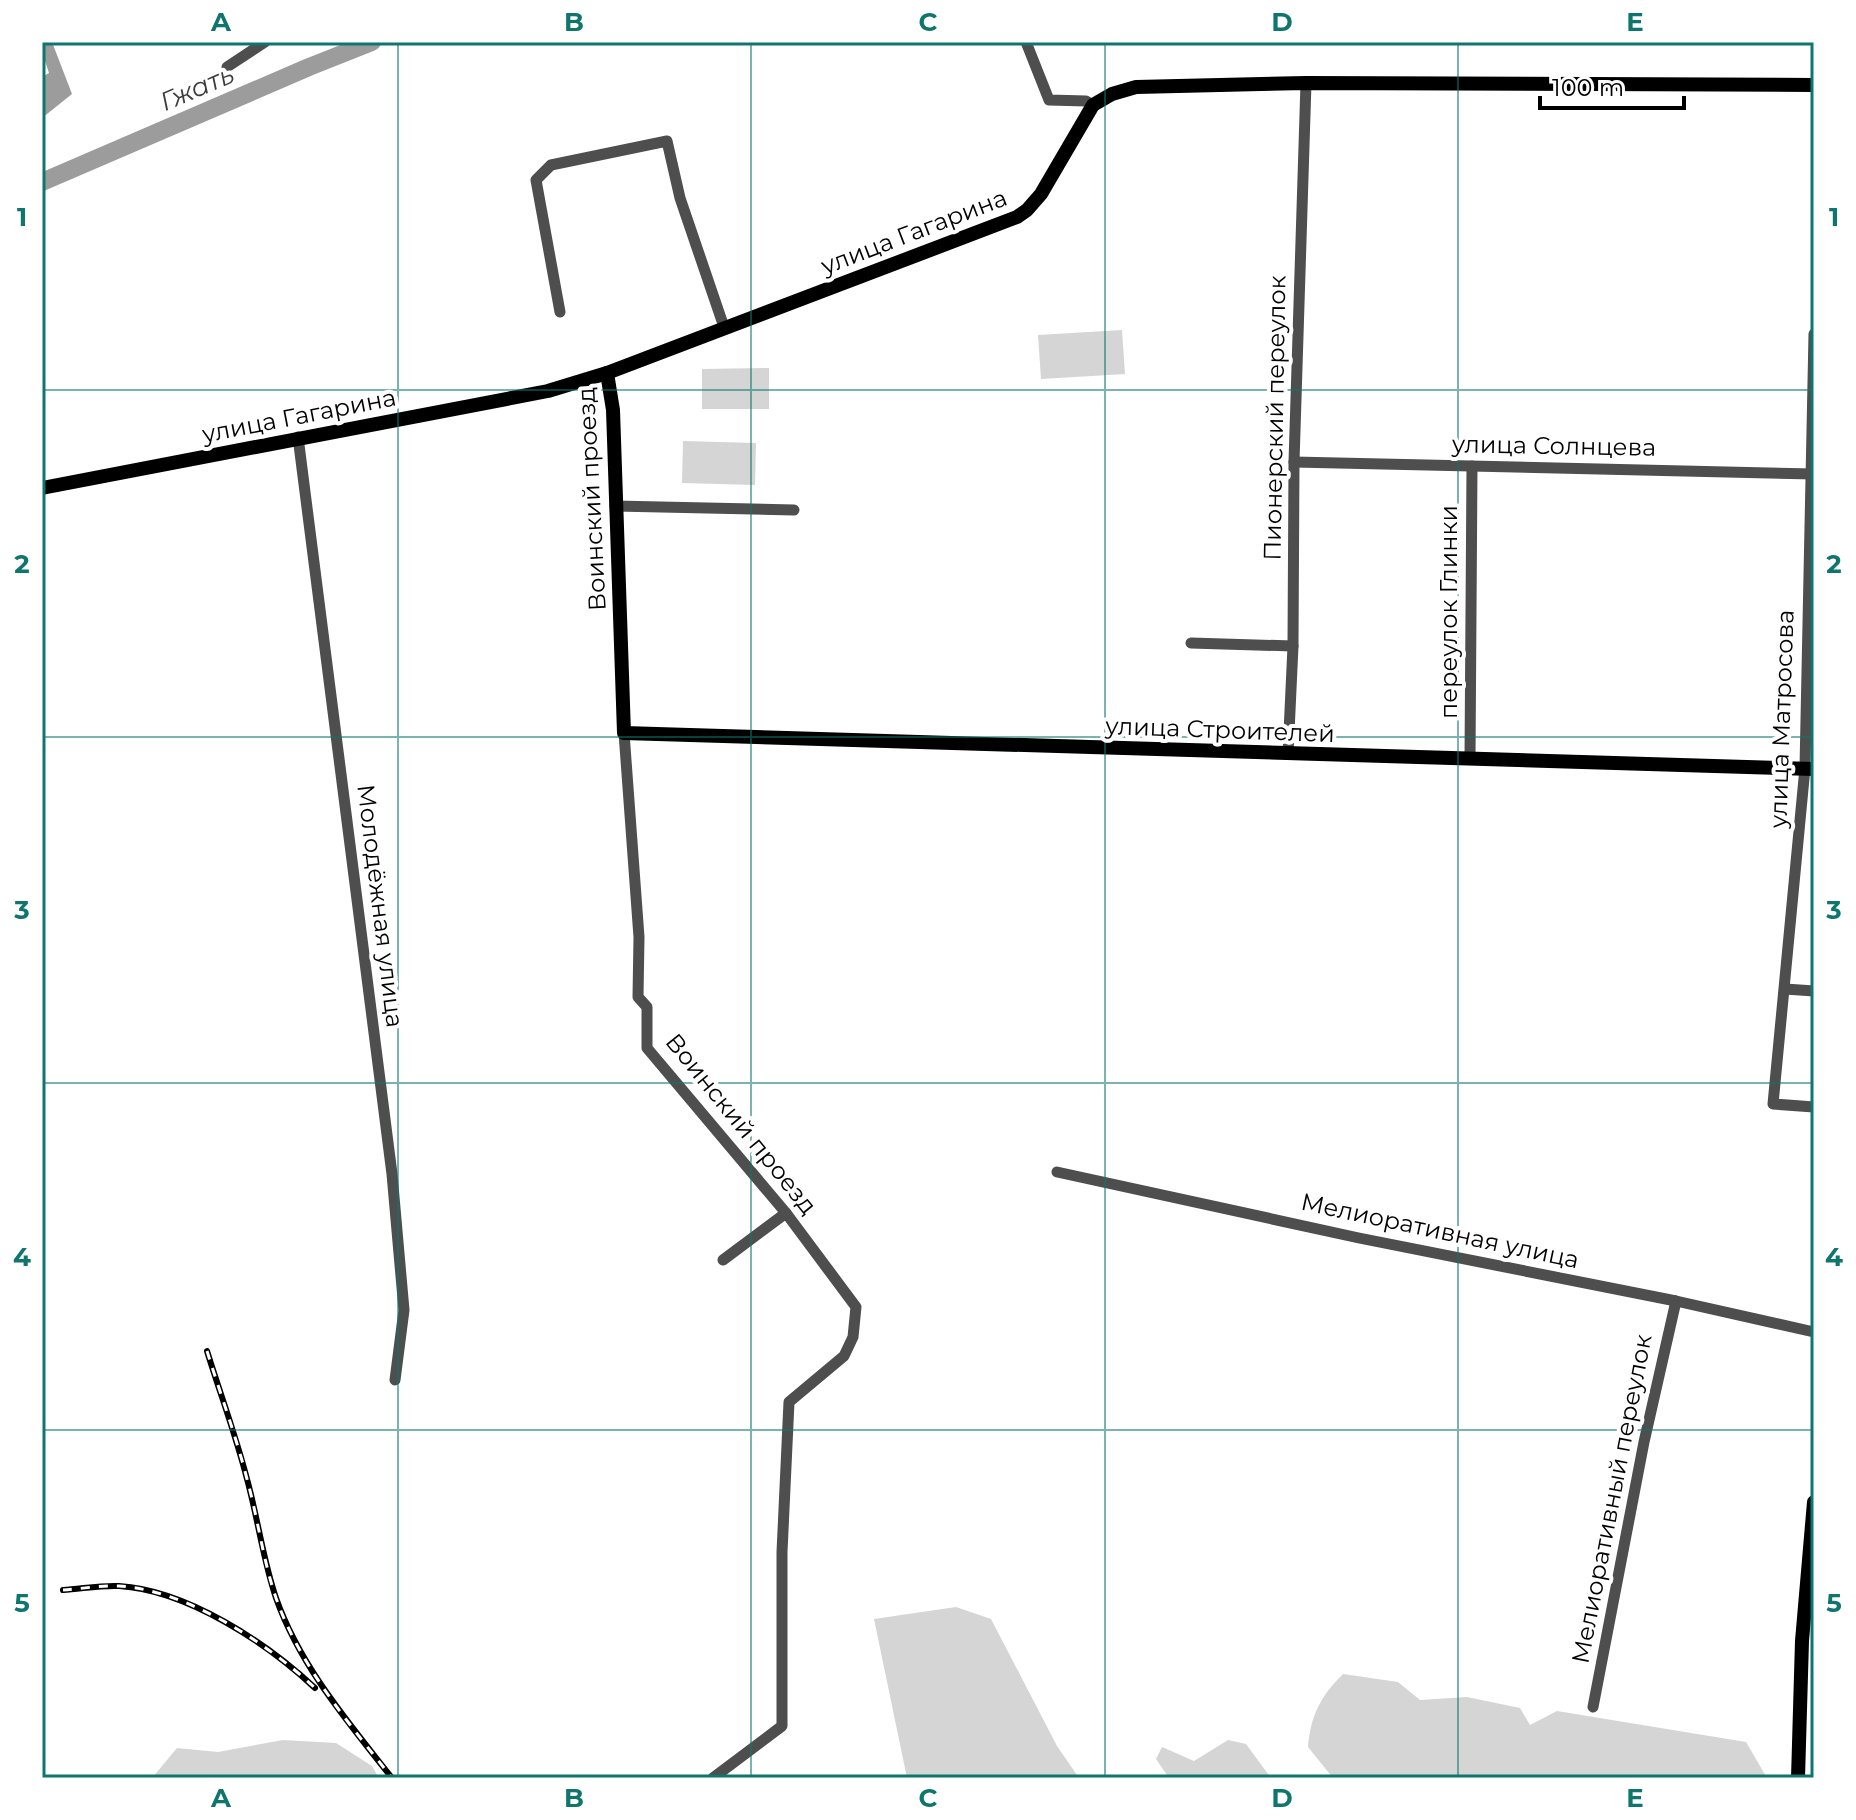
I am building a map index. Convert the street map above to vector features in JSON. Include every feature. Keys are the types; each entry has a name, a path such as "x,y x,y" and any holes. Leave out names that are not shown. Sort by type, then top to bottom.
{"main road":[{"path":"1093,105 1112,94 1136,87 1306,83 1814,85"},
{"name":"улица Гагарина","path":"42,488 548,391 607,373 1017,217 1041,194 1093,105"},
{"name":"Воинский проезд","path":"607,373 613,410 624,733"},
{"name":"улица Строителей","path":"624,733 1810,768"},
{"path":"1798,1778 1797,1738 1814,1502"}],"street":[{"path":"227,67 265,42"},
{"path":"1026,42 1049,100 1086,101 1093,105"},
{"name":"Пионерский переулок","path":"1288,754 1306,83"},
{"path":"560,312 536,180 551,165 667,141 680,198 724,327"},
{"name":"улица Матросова","path":"1814,334 1810,768 1773,1104 1814,1107"},
{"name":"Молодёжная улица","path":"298,437 392,1174 404,1310 395,1380"},
{"name":"улица Солнцева","path":"1294,462 1812,474"},
{"name":"переулок Глинки","path":"1470,758 1472,466"},
{"path":"615,506 794,510"},
{"path":"1191,643 1293,646"},
{"name":"Воинский проезд","path":"624,733 639,937 638,997 647,1007 647,1048 786,1213 856,1307 853,1337 844,1356 789,1402 782,1552 782,1726 713,1778"},
{"path":"1785,989 1814,991"},
{"name":"Мелиоративная улица","path":"1057,1172 1814,1332"},
{"path":"723,1260 786,1213"},
{"name":"Мелиоративный переулок","path":"1593,1707 1644,1442 1676,1301"}],"shaded area":[{"path":"42,42 52,42 72,94 42,118 42,77 49,73"},
{"path":"1122,330 1125,374 1041,379 1038,335"},
{"path":"769,368 769,409 702,409 702,369"},
{"path":"683,441 756,443 755,485 682,483"},
{"path":"956,1607 991,1619 1057,1746 1079,1778 907,1778 874,1619"},
{"path":"1343,1674 1398,1682 1420,1700 1467,1697 1520,1708 1530,1725 1557,1711 1746,1742 1767,1778 1333,1778 1308,1747 1318,1707"},
{"path":"283,1740 336,1743 372,1766 379,1778 152,1778 177,1748 218,1752"},
{"path":"1228,1740 1246,1744 1271,1778 1169,1778 1156,1759 1162,1747 1194,1761"}],"waterway":[{"name":"Гжать","path":"42,182 372,42"}],"railway":[{"path":"207,1351 243,1463 271,1584 286,1623 326,1692 392,1778"},
{"path":"63,1590 119,1586 172,1597 250,1637 315,1688"}]}
